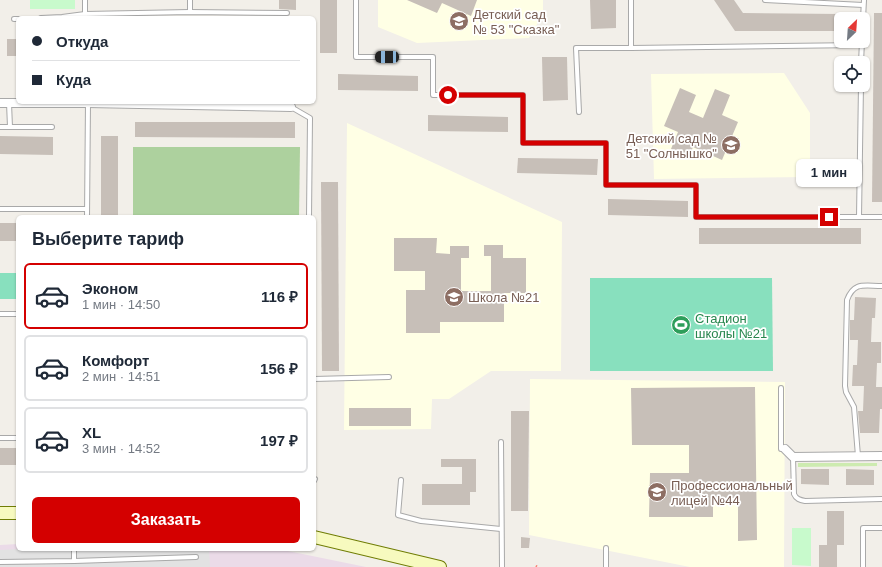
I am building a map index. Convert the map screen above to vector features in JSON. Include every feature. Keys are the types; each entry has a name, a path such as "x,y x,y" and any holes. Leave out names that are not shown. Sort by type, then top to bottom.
{"street":[{"path":"0,103 16,102"},
{"path":"169,104 291,107"},
{"path":"785,449 794,457 882,456"},
{"path":"0,513 16,513"},
{"path":"316,538 440,567"}],"lane":[{"path":"84,14 85,0"},
{"path":"190,0 190,12"},
{"path":"356,0 356,57 433,57 433,95 523,95 523,143 606,143 606,185 696,185 696,217 882,217"},
{"path":"631,0 631,48"},
{"path":"765,0 864,2 863,12"},
{"path":"69,16 84,14 190,12 287,13"},
{"path":"579,112 576,48 834,44"},
{"path":"859,217 861,92"},
{"path":"9,102 10,127"},
{"path":"87,215 88,104"},
{"path":"291,107 310,118 308,215"},
{"path":"0,127 52,127"},
{"path":"0,209 87,209"},
{"path":"858,456 854,407 844,386 847,300 853,289 858,286 882,286"},
{"path":"0,314 16,314"},
{"path":"316,379 389,377"},
{"path":"781,388 781,449 785,449"},
{"path":"0,438 16,438"},
{"path":"501,442 502,567"},
{"path":"794,457 794,494 798,499 805,501 882,499"},
{"path":"400,480 398,515 421,522 501,529"},
{"path":"863,567 863,528 882,528"},
{"path":"606,548 606,567"},
{"path":"74,551 74,561"},
{"path":"0,562 196,557"}],"shaded area":[{"name":"Детский сад № 53 \"Сказка\"","path":"378,0 543,0 543,14 529,38 417,43 378,27"},
{"name":"Детский сад № 51 \"Солнышко\"","path":"784,73 810,113 810,177 654,179 651,74"},
{"name":"Школа №21","path":"347,123 562,222 561,371 491,371 449,399 432,399 431,429 344,430"},
{"name":"Профессиональный лицей №44","path":"530,379 785,382 784,567 690,567 529,535"},
{"path":"16,544 16,551 288,551 366,567 0,567 0,545"},
{"path":"0,550 209,551 210,567 0,567"}],"green space":[{"path":"30,0 75,0 75,9 30,9"},
{"path":"133,147 300,147 299,215 133,215"},
{"path":"0,273 16,273 16,299 0,299"},
{"name":"Стадион школы №21","path":"590,278 772,278 773,371 590,371"},
{"path":"798,463 877,463 877,466 798,467"},
{"path":"792,528 811,528 811,566 792,565"}],"building":[{"path":"279,0 296,0 296,10 279,9"},
{"path":"320,0 337,0 337,53 320,53"},
{"path":"407,0 477,0 471,16 442,3 437,13"},
{"path":"590,0 616,0 616,28 591,29"},
{"path":"714,0 734,0 743,13 834,14 834,31 735,31"},
{"path":"874,13 882,13 882,202 872,202"},
{"path":"7,39 16,39 16,56 7,56"},
{"path":"542,57 567,57 568,100 543,101"},
{"path":"338,74 418,76 418,91 338,90"},
{"path":"680,88 696,95 689,112 703,118 715,89 730,95 722,115 738,122 722,160 693,147 689,157 671,149 678,132 664,126"},
{"path":"428,115 508,117 508,132 428,131"},
{"path":"135,122 295,122 295,138 135,137"},
{"path":"0,136 53,137 53,155 0,154"},
{"path":"101,136 118,136 118,215 101,215"},
{"path":"518,158 598,159 597,175 517,173"},
{"path":"321,182 338,182 339,371 322,371"},
{"path":"608,199 688,201 688,217 608,215"},
{"path":"0,223 16,223 16,241 0,241"},
{"path":"699,228 861,228 861,244 699,244"},
{"path":"394,238 437,238 436,253 450,254 450,246 469,246 469,258 461,258 461,291 491,291 491,256 484,256 484,245 503,245 503,258 526,258 526,293 504,293 504,322 440,322 440,333 406,333 406,290 425,290 425,271 394,271"},
{"path":"855,297 876,298 875,318 872,318 871,342 881,342 881,363 877,363 876,387 882,387 882,409 880,409 879,433 860,433 858,411 863,411 864,386 852,386 853,365 857,365 858,340 850,340 850,320 854,320"},
{"path":"755,387 757,540 738,541 738,498 713,498 713,517 649,517 650,473 689,473 689,445 632,445 631,388"},
{"path":"349,408 411,408 411,426 349,426"},
{"path":"511,411 529,411 528,511 511,511"},
{"path":"0,448 16,448 16,465 0,465"},
{"path":"441,459 476,459 476,492 470,492 470,505 422,505 422,484 462,484 462,467 441,467"},
{"path":"801,469 829,469 829,485 801,484"},
{"path":"846,469 874,470 874,485 846,485"},
{"path":"827,511 844,511 844,545 837,545 837,567 819,567 819,545 827,545"},
{"path":"521,537 530,538 529,548 521,548"}],"place":[{"name":"Детский сад № 53 \"Сказка\"","path":"459,21"},
{"name":"Детский сад № 51 \"Солнышко\"","path":"731,145"},
{"name":"Школа №21","path":"454,297"},
{"name":"Стадион школы №21","path":"681,325"},
{"name":"Профессиональный лицей №44","path":"657,492"}],"route":[{"path":"448,95 523,95 523,143 606,143 606,185 696,185 696,217 829,217"}]}
